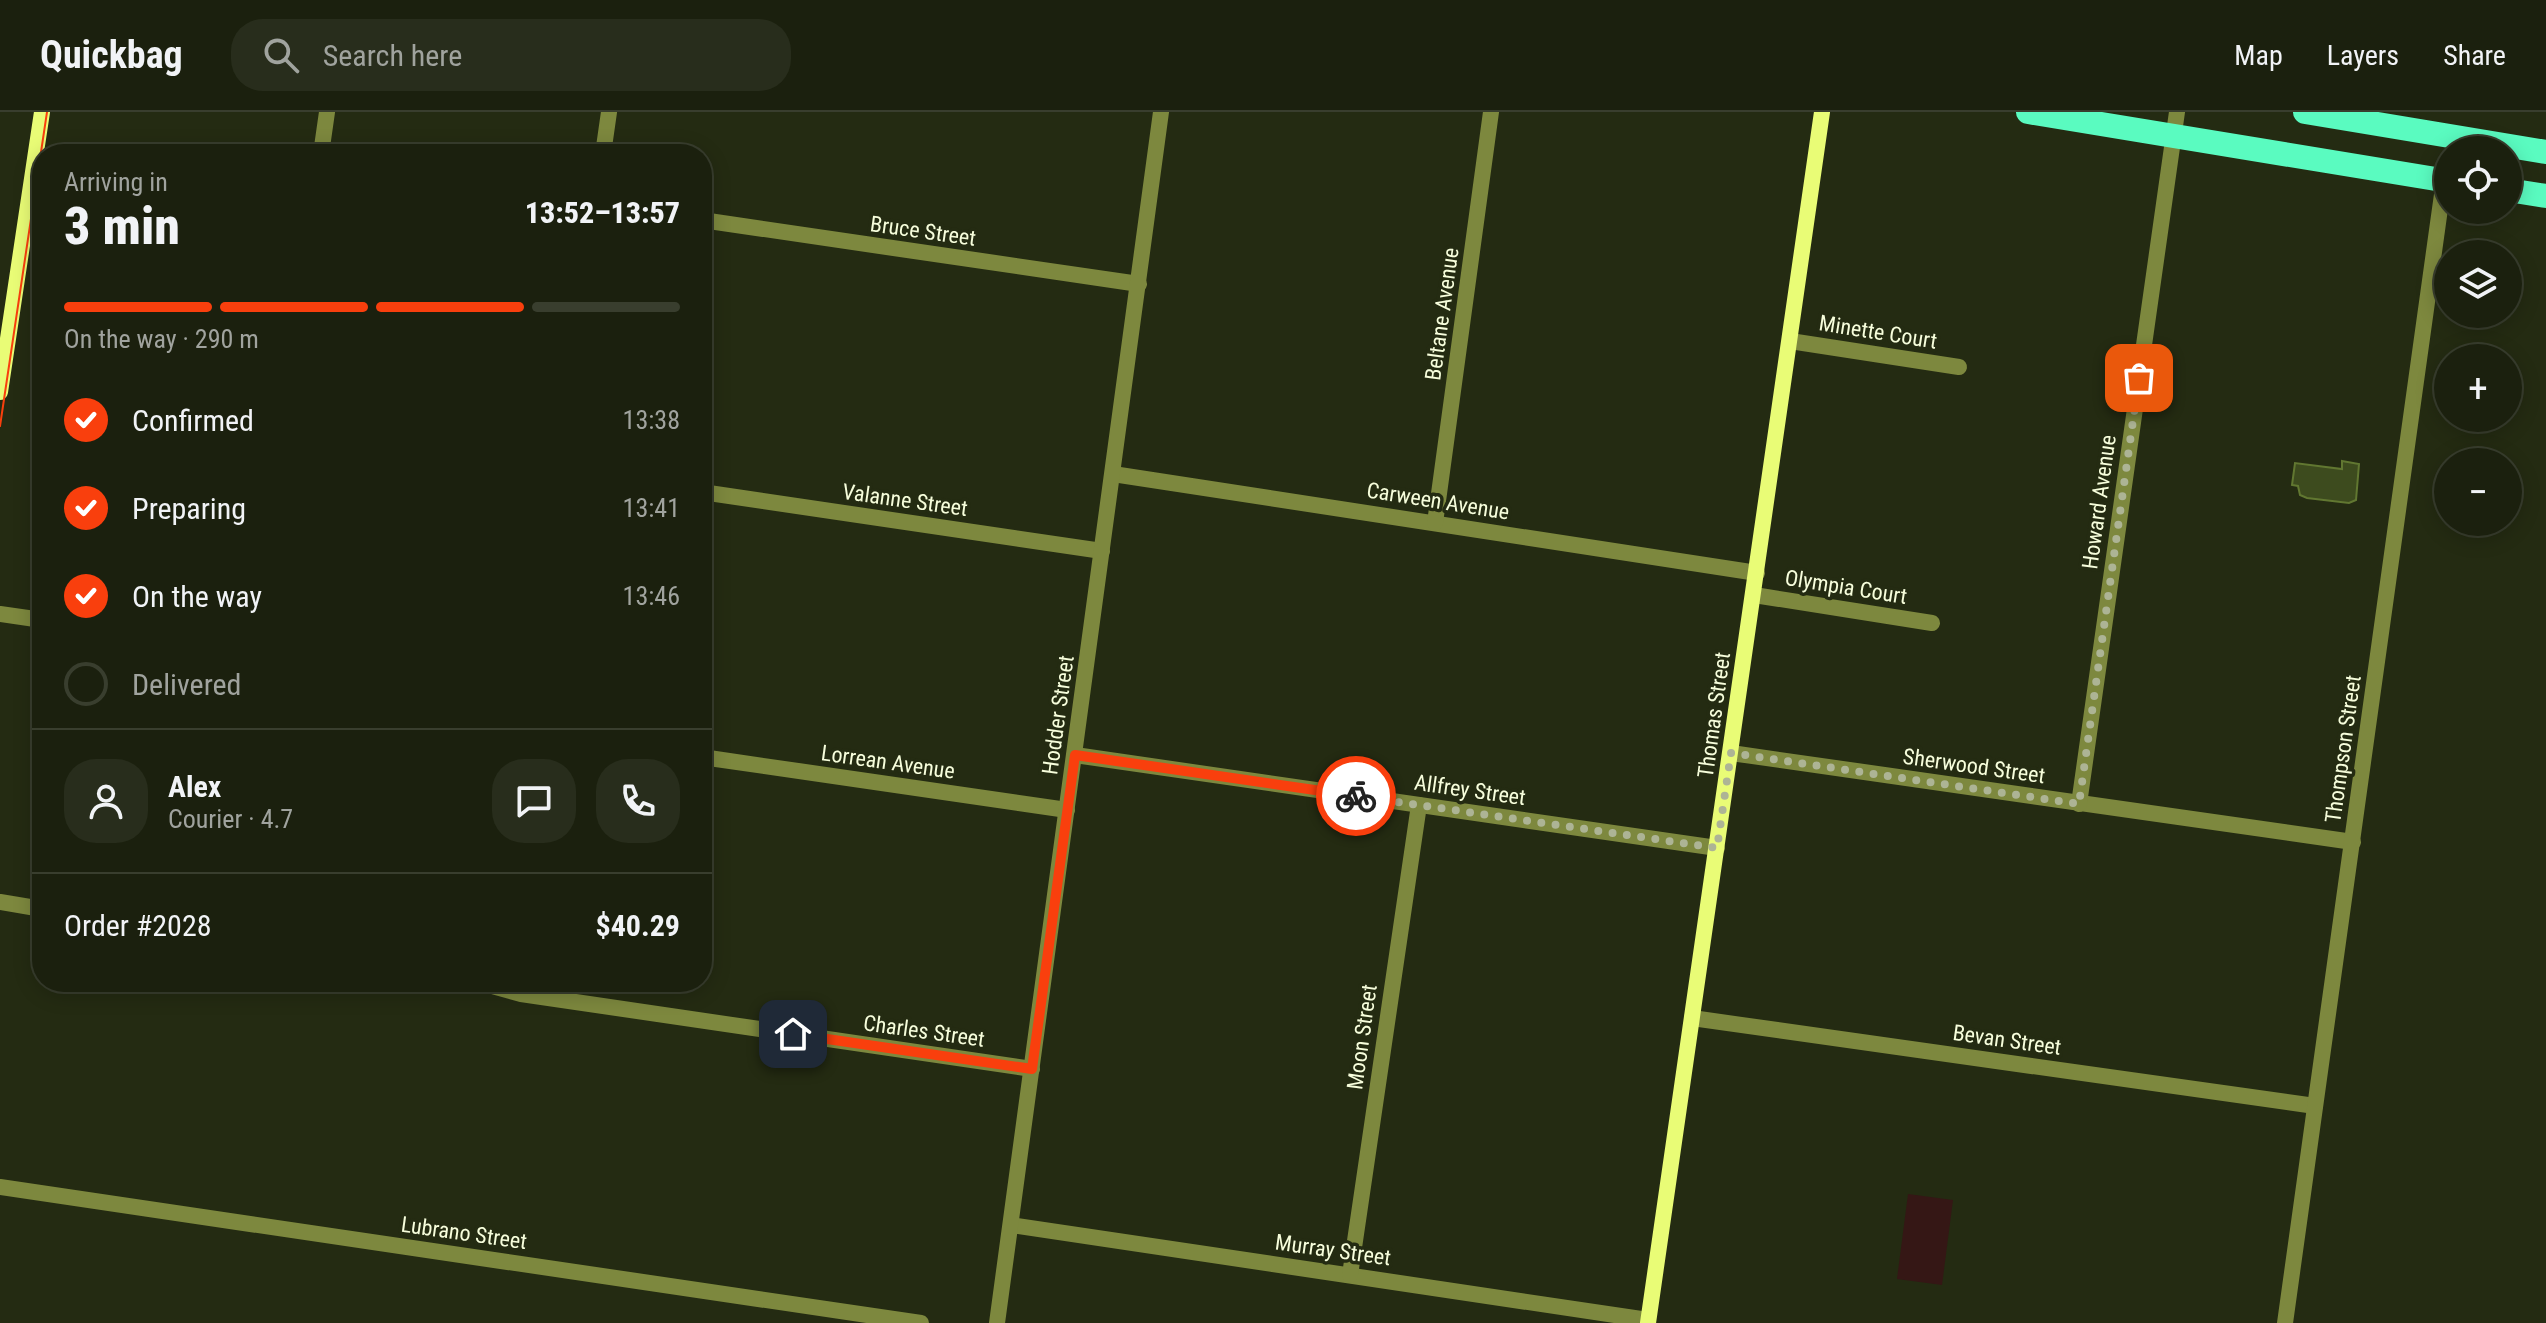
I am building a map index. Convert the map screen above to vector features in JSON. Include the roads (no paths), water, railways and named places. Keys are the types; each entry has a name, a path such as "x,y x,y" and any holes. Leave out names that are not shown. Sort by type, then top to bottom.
{"highway":[{"path":"2028,112 2434,178"},
{"path":"2305,112 2546,152"},
{"path":"2522,192 2546,196"}],"street":[{"path":"37,144 42,112"},
{"path":"322,144 327,112"},
{"path":"604,144 609,112"},
{"name":"Hodder Street","path":"997,1323 1161,112"},
{"name":"Beltane Avenue","path":"1435,523 1491,112"},
{"name":"Thomas Street","path":"1648,1321 1822,112"},
{"name":"Howard Avenue","path":"2079,804 2177,112"},
{"path":"1,382 32,178"},
{"name":"Bruce Street","path":"712,221 1139,284"},
{"name":"Thompson Street","path":"2285,1323 2440,224"},
{"name":"Minette Court","path":"1790,341 1959,367"},
{"name":"Carween Avenue","path":"1113,474 1757,573"},
{"name":"Valanne Street","path":"712,493 1102,551"},
{"name":"Olympia Court","path":"1754,595 1932,623"},
{"path":"0,614 32,619"},
{"name":"Sherwood Street","path":"1731,753 2353,842"},
{"name":"Allfrey Street","path":"1075,755 1717,848"},
{"name":"Lorrean Avenue","path":"712,758 1067,810"},
{"name":"Moon Street","path":"1350,1275 1419,805"},
{"path":"0,902 32,907"},
{"name":"Charles Street","path":"514,992 1032,1069"},
{"name":"Bevan Street","path":"1692,1018 2315,1106"},
{"name":"Lubrano Street","path":"0,1187 921,1323"},
{"name":"Murray Street","path":"1011,1225 1648,1321"}],"tram line":[{"path":"42,144 47,112"},
{"path":"0,426 32,212"}]}
